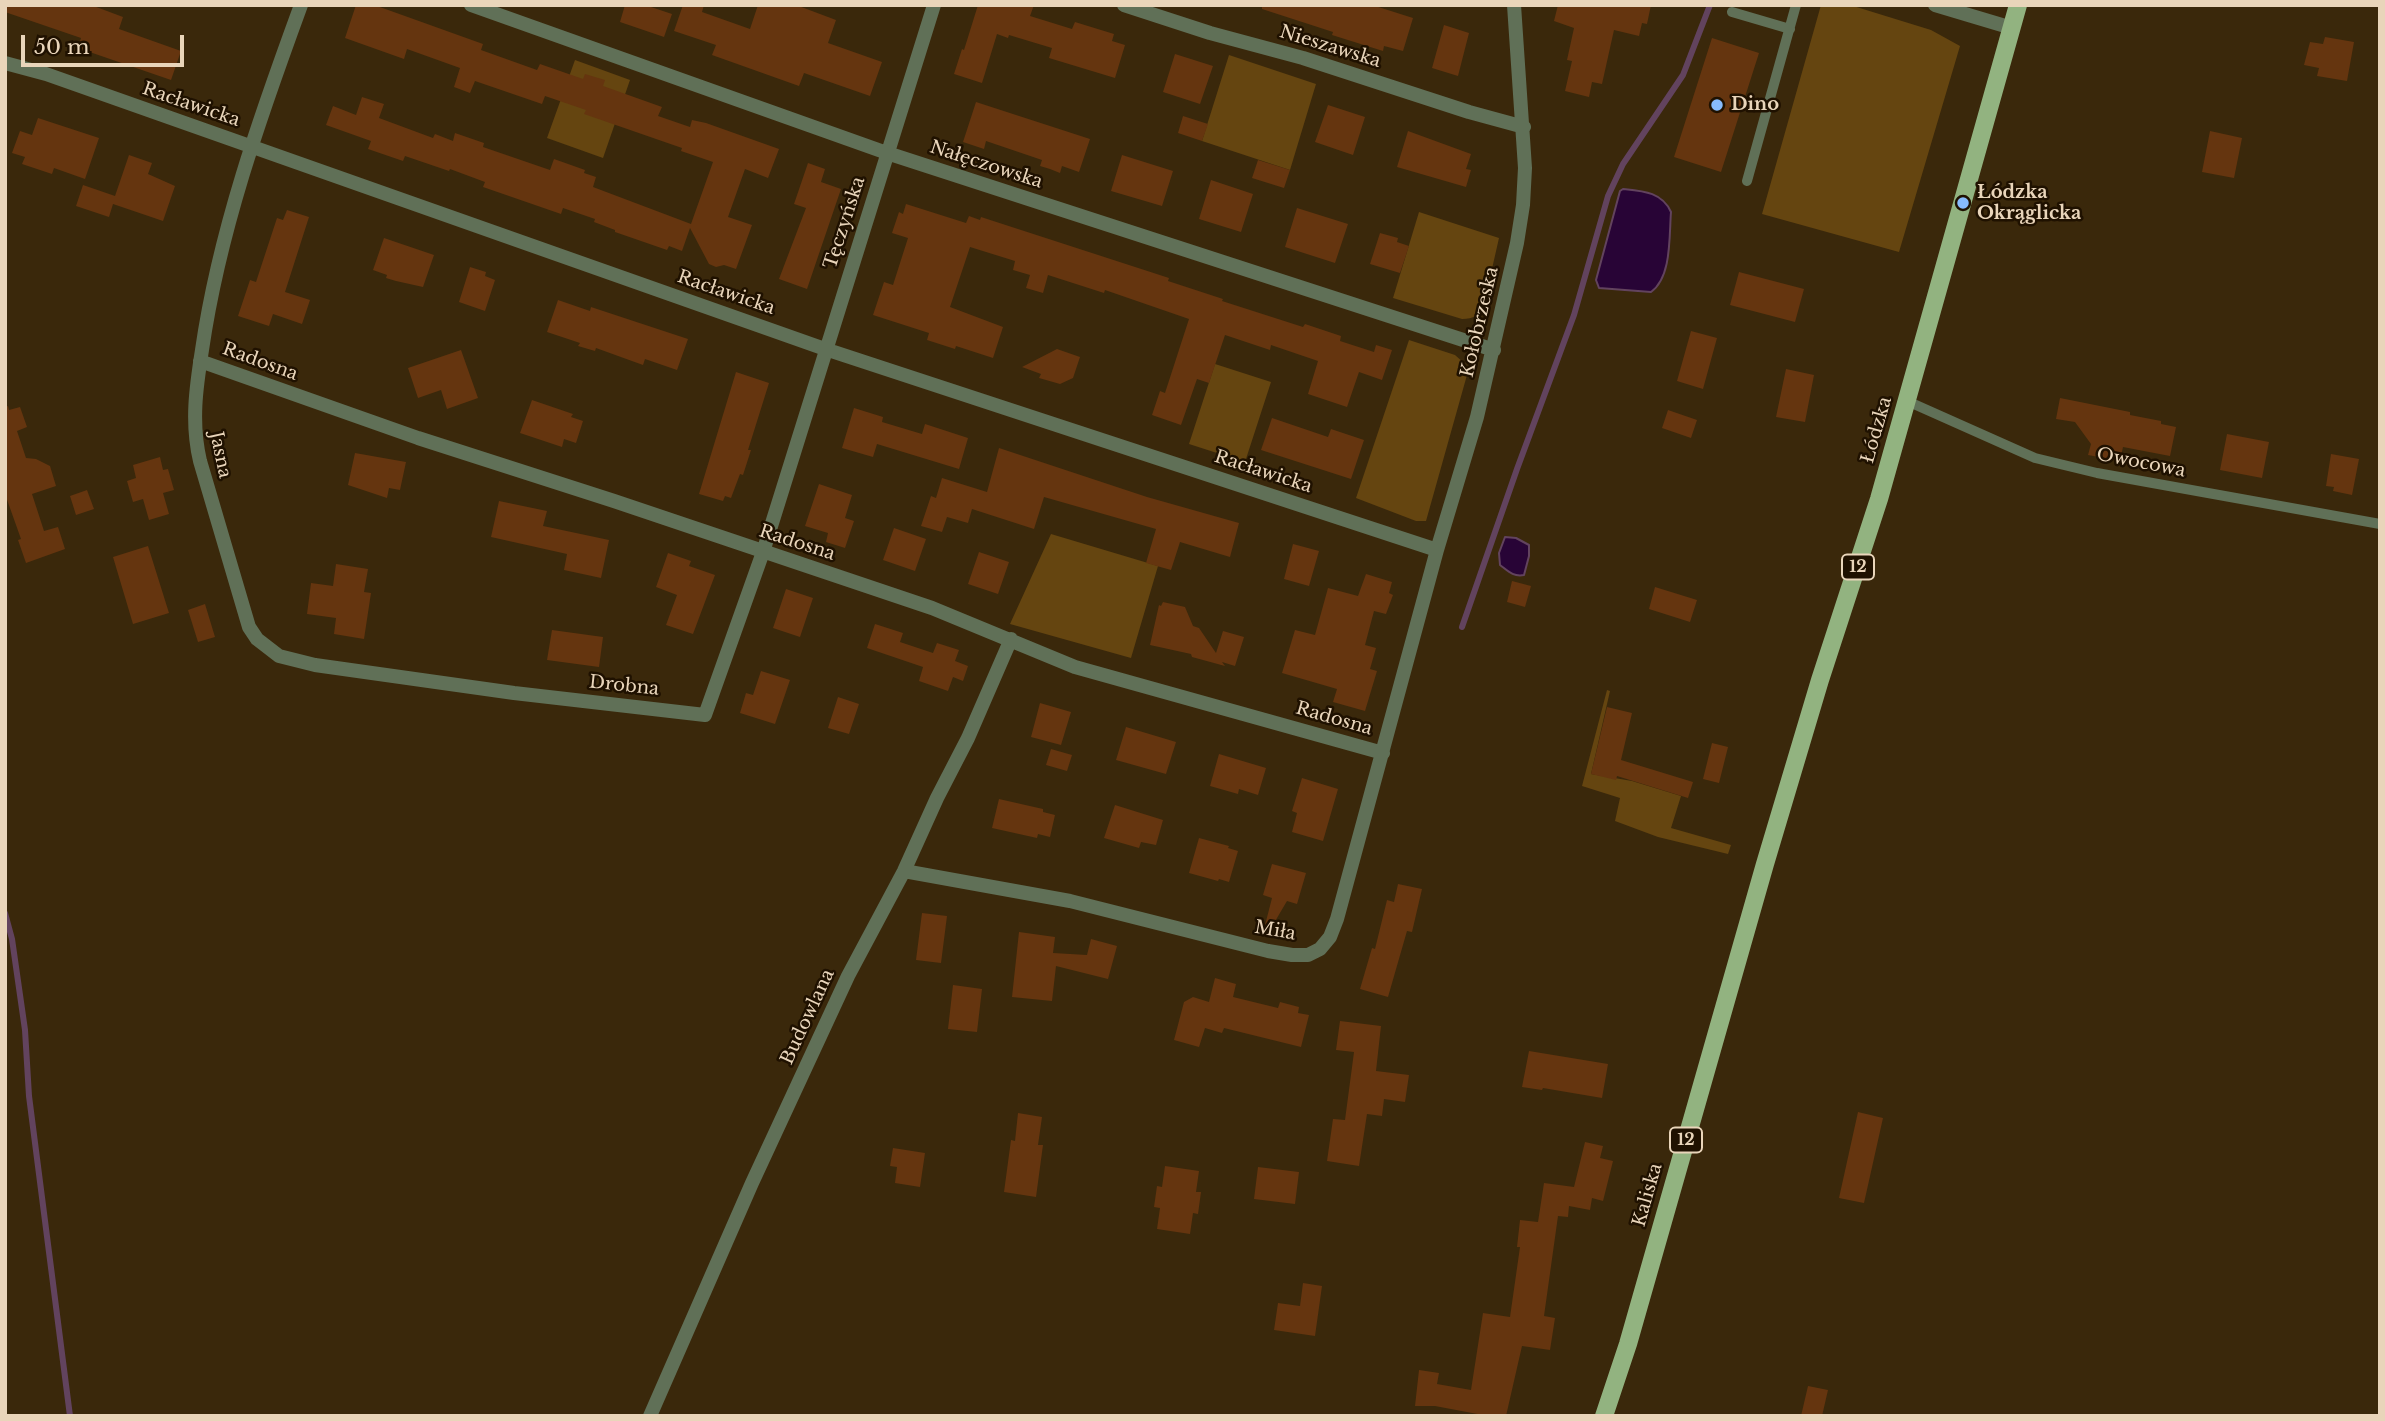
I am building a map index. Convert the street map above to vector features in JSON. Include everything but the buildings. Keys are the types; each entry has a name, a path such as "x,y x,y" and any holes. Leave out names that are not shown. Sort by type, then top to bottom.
{"main road":[{"name":"Łódzka","path":"1765,864 1820,680 1879,499 2018,5"},
{"name":"Kaliska","path":"1604,1416 1628,1344 1765,864"}],"street":[{"name":"Jasna","path":"267,648 249,627 243,612 195,442 195,401 220,258 251,146 301,5"},
{"name":"Nałęczowska","path":"471,5 887,153 1494,350"},
{"name":"Tęczyńska","path":"793,453 934,5"},
{"name":"Nieszawska","path":"1124,5 1524,127"},
{"name":"Kołobrzeska","path":"1414,640 1494,350 1523,205 1524,127 1514,5"},
{"path":"1935,5 2012,28"},
{"name":"Racławicka","path":"5,63 46,74 825,349 1437,550"},
{"name":"Radosna","path":"200,361 418,438 932,608 1076,667 1383,753"},
{"name":"Drobna","path":"267,648 293,661 315,666 705,715 763,552 793,453"},
{"name":"Budowlana","path":"650,1416 752,1183 848,976 904,871 968,738 1011,639"},
{"name":"Miła","path":"904,871 1070,901 1268,951 1308,955 1321,949 1338,919 1414,640"}],"lane":[{"path":"1747,181 1797,5"},
{"path":"1732,12 1790,29"},
{"name":"Owocowa","path":"1907,401 2035,458 2097,473 2380,524"}],"shaded area":[{"path":"1821,5 1850,5 1931,30 1960,46 1899,252 1762,214"},
{"path":"1229,55 1316,84 1290,170 1202,141"},
{"path":"575,60 630,80 603,158 547,138"},
{"path":"1623,189 1657,196 1671,212 1666,266 1663,277 1651,292 1599,288 1596,280 1620,191"},
{"path":"1419,212 1499,238 1484,304 1473,317 1462,319 1393,298"},
{"path":"1409,340 1455,355 1464,363 1467,375 1426,521 1416,521 1356,498"},
{"path":"1215,364 1271,382 1245,462 1189,444"},
{"path":"1051,534 1158,566 1131,658 1010,624"},
{"path":"1505,537 1516,538 1529,545 1524,575 1514,574 1500,565 1499,553"},
{"path":"1607,690 1610,691 1591,774 1632,781 1681,796 1671,828 1731,845 1728,854 1658,837 1615,821 1620,798 1582,786"}],"waterway":[{"path":"1462,627 1574,315 1608,196 1623,164 1683,75 1710,5"},
{"path":"5,913 12,939 25,1030 29,1096 70,1416"}],"place":[{"name":"Dino","path":"1717,105"},
{"name":"Łódzka Okrąglicka","path":"1963,203"}]}
